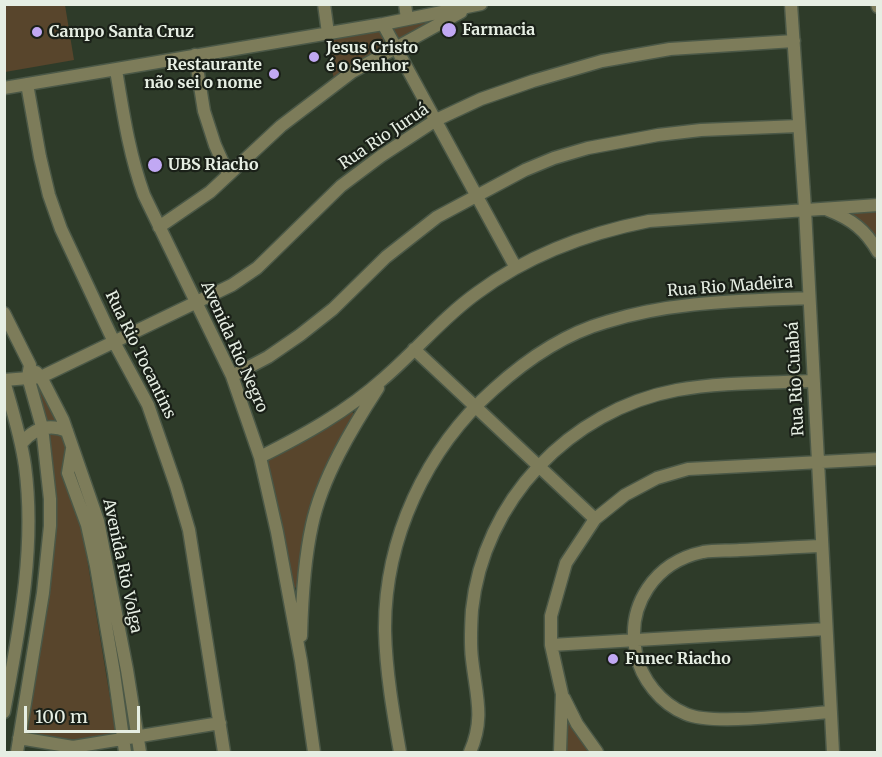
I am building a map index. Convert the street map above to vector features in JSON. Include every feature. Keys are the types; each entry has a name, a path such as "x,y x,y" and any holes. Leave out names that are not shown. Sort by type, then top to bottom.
{"street":[{"path":"324,4 327,33"},
{"path":"405,4 407,20"},
{"name":"Rua Rio Cuiabá","path":"791,4 805,209 833,753"},
{"path":"4,88 407,20 477,5"},
{"path":"159,227 210,192 281,126 352,72 477,5"},
{"path":"383,24 516,268"},
{"name":"Rua Rio Juruá","path":"33,373 114,342 232,285 257,268 341,186 381,156 436,120 481,99 602,61 670,50 794,41"},
{"path":"195,55 204,111 215,145 228,174"},
{"name":"Avenida Rio Negro","path":"116,70 134,168 144,195 232,376 260,457 277,532 301,661 314,753"},
{"name":"Rua Rio Tocantins","path":"27,84 40,157 49,195 61,229 114,342 148,405 189,530 224,753"},
{"path":"232,376 268,357 300,335 333,309 414,234 437,217 477,194 554,158 588,148 657,135 701,130 799,126"},
{"path":"260,457 314,429 350,405 384,379 437,325 477,292 516,268 568,243 630,225 675,219 878,205"},
{"path":"824,209 852,221 870,238 878,252"},
{"name":"Rua Rio Madeira","path":"400,753 391,696 385,630 392,568 404,521 417,490 456,427 475,406 532,358 604,322 694,303 809,298"},
{"path":"4,313 33,373 67,431 72,448"},
{"path":"414,349 595,519"},
{"path":"4,712 19,632 27,558 28,497 21,444 4,381 33,373"},
{"path":"17,753 43,593 50,526 48,474 33,373"},
{"path":"301,661 303,591 313,522 331,474 361,414 384,379"},
{"path":"470,753 479,725 479,702 472,658 471,627 474,598 482,561 496,526 513,496 538,465 565,441 591,423 646,398 688,389 813,381"},
{"path":"350,405 357,407 361,414"},
{"path":"21,444 29,434 42,428 67,431"},
{"name":"Avenida Rio Volga","path":"72,448 99,521 140,753"},
{"name":"Avenida Rio Volga","path":"72,448 69,473 87,525 96,566 125,753"},
{"path":"597,753 568,710 551,645 551,616 566,563 595,519 625,495 657,478 688,469 878,459"},
{"path":"822,546 704,552 684,558 665,568 648,585 639,602 634,622 633,640 643,675 668,704 687,715 732,719 831,712"},
{"path":"289,596 298,595 303,591"},
{"path":"551,645 826,629"},
{"path":"560,753 562,694"},
{"path":"20,738 73,750 137,735 219,723"}],"shaded area":[{"name":"Campo Santa Cruz","path":"5,4 65,5 74,60 5,72"},
{"path":"450,15 398,42 389,26"},
{"path":"381,28 391,47 334,79 326,40"},
{"path":"877,209 877,246 838,211"},
{"path":"35,378 40,382 67,448 117,740 72,744 25,735 57,508 48,430"},
{"path":"351,410 355,416 309,516 302,547 298,588 291,587 266,460"},
{"path":"568,718 594,752 564,752"}],"place":[{"name":"Farmacia","path":"449,30"},
{"name":"Campo Santa Cruz","path":"37,32"},
{"name":"Jesus Cristo é o Senhor","path":"314,57"},
{"name":"Restaurante não sei o nome","path":"274,74"},
{"name":"UBS Riacho","path":"155,165"},
{"name":"Funec Riacho","path":"613,659"}]}
